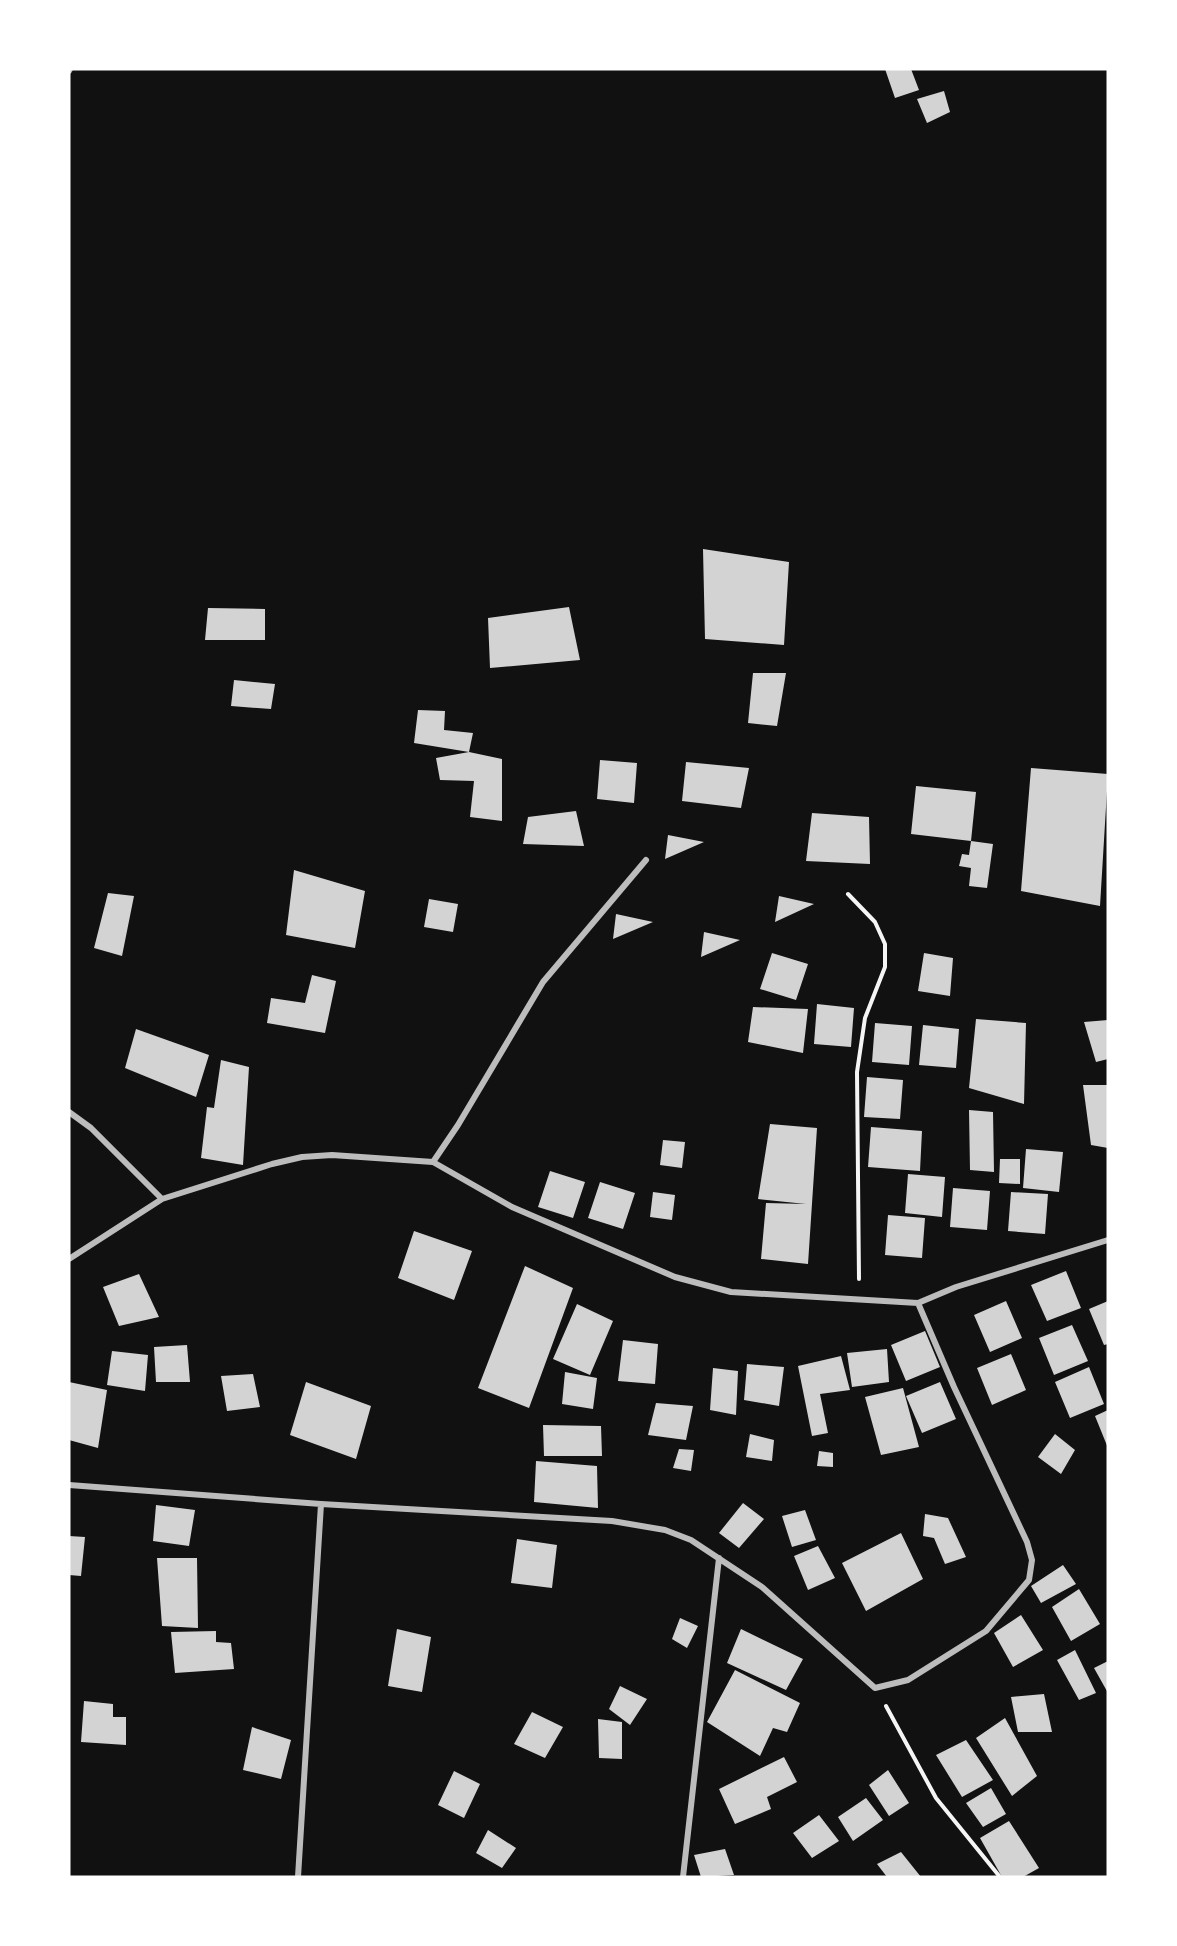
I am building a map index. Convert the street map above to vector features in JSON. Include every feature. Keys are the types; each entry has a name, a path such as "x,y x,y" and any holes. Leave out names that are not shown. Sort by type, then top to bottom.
{"street":[{"path":"433,1162 458,1125 543,982 646,860"},
{"path":"69,1112 91,1128 162,1199"},
{"path":"69,1260 162,1199 302,1157 332,1155 433,1162 512,1207 675,1277 731,1292 918,1303 957,1287 1108,1239"},
{"path":"69,1485 321,1504 612,1521 665,1530 691,1540 762,1587 875,1688 908,1680 986,1631 1029,1580 1032,1560 1027,1542 954,1387 918,1303"},
{"path":"298,1877 321,1504"},
{"path":"683,1877 719,1558"}],"path":[{"path":"848,894 874,922 885,944 885,967 865,1018 857,1072 859,1301"},
{"path":"875,1688 936,1798 1000,1877"}],"building":[{"path":"885,69 911,69 919,90 895,98"},
{"path":"944,91 950,112 927,123 917,99"},
{"path":"703,549 789,562 784,645 705,639"},
{"path":"569,607 580,660 490,668 488,618"},
{"path":"208,608 265,609 265,640 205,640"},
{"path":"753,673 786,673 777,726 748,723"},
{"path":"234,680 275,684 271,709 231,706"},
{"path":"418,710 445,711 444,730 473,733 469,752 414,743"},
{"path":"469,752 502,759 502,821 470,817 474,781 440,780 436,758"},
{"path":"600,760 637,763 634,803 597,799"},
{"path":"686,762 749,768 741,808 682,801"},
{"path":"1031,768 1108,774 1100,906 1021,891"},
{"path":"916,786 976,792 971,841 911,834"},
{"path":"576,811 584,846 523,844 528,817"},
{"path":"812,813 869,817 870,864 806,861"},
{"path":"668,835 704,842 665,859"},
{"path":"971,841 993,844 987,888 969,886 971,868 959,866 962,854 969,855"},
{"path":"294,870 365,891 355,948 286,935"},
{"path":"108,893 134,896 122,956 94,948"},
{"path":"779,896 814,904 775,922"},
{"path":"429,899 458,904 453,932 424,927"},
{"path":"616,914 653,922 613,939"},
{"path":"704,932 740,940 701,957"},
{"path":"772,953 808,964 796,1000 760,989"},
{"path":"924,953 953,958 950,996 918,991"},
{"path":"312,975 336,981 325,1033 267,1023 271,998 305,1003"},
{"path":"817,1004 854,1008 851,1047 814,1044"},
{"path":"753,1007 808,1009 803,1053 748,1042"},
{"path":"976,1019 1026,1023 1024,1104 969,1088"},
{"path":"1108,1020 1108,1059 1096,1062 1084,1022"},
{"path":"875,1023 912,1026 909,1065 872,1062"},
{"path":"923,1025 959,1029 956,1068 919,1065"},
{"path":"136,1029 209,1055 196,1097 125,1068"},
{"path":"221,1060 249,1067 243,1165 201,1158 207,1107 214,1108"},
{"path":"867,1077 903,1080 900,1119 864,1117"},
{"path":"1083,1085 1108,1085 1108,1148 1091,1145"},
{"path":"969,1110 993,1112 994,1172 970,1170"},
{"path":"770,1124 817,1128 808,1264 761,1259 766,1203 806,1204 758,1199"},
{"path":"871,1127 922,1131 920,1171 868,1167"},
{"path":"663,1140 685,1142 682,1168 660,1165"},
{"path":"1026,1149 1063,1152 1059,1192 1023,1188"},
{"path":"1000,1159 1020,1159 1020,1184 999,1183"},
{"path":"550,1171 585,1182 573,1218 538,1207"},
{"path":"908,1174 945,1177 942,1217 905,1213"},
{"path":"600,1182 635,1193 623,1229 588,1218"},
{"path":"953,1188 990,1191 987,1230 950,1227"},
{"path":"653,1192 675,1195 672,1220 650,1217"},
{"path":"1011,1192 1048,1194 1045,1234 1008,1231"},
{"path":"888,1215 925,1218 922,1258 885,1255"},
{"path":"414,1231 472,1251 454,1300 398,1278"},
{"path":"525,1266 573,1288 529,1408 478,1388"},
{"path":"1066,1271 1081,1308 1047,1321 1031,1285"},
{"path":"139,1274 159,1317 119,1326 103,1287"},
{"path":"1006,1301 1022,1338 990,1352 974,1315"},
{"path":"1108,1301 1108,1344 1104,1345 1089,1309"},
{"path":"577,1304 613,1321 590,1375 553,1359"},
{"path":"1072,1325 1088,1361 1054,1375 1039,1338"},
{"path":"925,1331 940,1367 906,1381 891,1345"},
{"path":"623,1340 658,1344 655,1384 618,1381"},
{"path":"187,1345 190,1382 156,1382 154,1347"},
{"path":"887,1349 889,1382 852,1387 847,1353"},
{"path":"112,1351 148,1355 145,1391 107,1385"},
{"path":"1011,1354 1026,1390 992,1405 977,1368"},
{"path":"841,1356 850,1390 820,1394 828,1433 812,1436 798,1366"},
{"path":"747,1364 784,1367 779,1406 744,1400"},
{"path":"1089,1367 1104,1404 1070,1418 1055,1382"},
{"path":"713,1368 738,1371 736,1415 710,1410"},
{"path":"565,1372 597,1378 593,1409 562,1404"},
{"path":"253,1374 260,1407 227,1411 221,1376"},
{"path":"69,1382 107,1390 98,1448 69,1440"},
{"path":"306,1382 371,1406 356,1459 290,1435"},
{"path":"940,1382 956,1419 922,1433 906,1396"},
{"path":"903,1388 919,1447 881,1455 865,1397"},
{"path":"656,1403 693,1406 686,1440 648,1435"},
{"path":"1108,1410 1108,1448 1095,1416"},
{"path":"543,1425 601,1426 602,1456 544,1456"},
{"path":"750,1434 774,1440 772,1461 746,1457"},
{"path":"1055,1434 1075,1450 1061,1474 1038,1457"},
{"path":"679,1449 694,1450 691,1471 673,1468"},
{"path":"819,1451 833,1453 833,1467 817,1466"},
{"path":"536,1461 597,1466 598,1508 534,1502"},
{"path":"743,1503 764,1519 739,1548 719,1533"},
{"path":"156,1505 195,1510 189,1546 153,1541"},
{"path":"805,1510 816,1540 792,1547 782,1516"},
{"path":"925,1514 948,1518 966,1557 945,1564 934,1538 923,1536"},
{"path":"901,1533 923,1579 866,1611 842,1563"},
{"path":"69,1536 85,1537 81,1576 69,1575"},
{"path":"517,1539 557,1545 552,1588 511,1583"},
{"path":"818,1546 835,1578 808,1590 794,1556"},
{"path":"157,1558 197,1558 198,1628 162,1626"},
{"path":"1063,1565 1076,1584 1041,1603 1031,1586"},
{"path":"1079,1589 1100,1624 1071,1641 1052,1607"},
{"path":"1021,1615 1043,1650 1013,1667 994,1633"},
{"path":"680,1618 698,1626 687,1648 672,1639"},
{"path":"397,1629 431,1637 422,1692 388,1686"},
{"path":"741,1629 803,1659 786,1690 727,1663"},
{"path":"216,1631 216,1642 231,1643 234,1669 175,1673 171,1632"},
{"path":"1075,1650 1096,1693 1079,1700 1057,1660"},
{"path":"1108,1661 1108,1693 1094,1668"},
{"path":"735,1670 800,1703 787,1732 773,1728 760,1756 707,1722"},
{"path":"620,1686 647,1699 630,1725 609,1709"},
{"path":"1044,1694 1052,1732 1018,1732 1011,1697"},
{"path":"84,1701 113,1704 113,1717 126,1717 126,1745 81,1742"},
{"path":"532,1712 563,1727 545,1758 514,1744"},
{"path":"1005,1718 1037,1776 1012,1796 976,1738"},
{"path":"598,1719 622,1722 622,1759 599,1758"},
{"path":"252,1727 291,1740 281,1779 243,1770"},
{"path":"966,1740 993,1780 962,1797 936,1755"},
{"path":"784,1757 797,1782 767,1797 771,1809 735,1824 719,1789"},
{"path":"888,1770 909,1803 889,1816 869,1785"},
{"path":"454,1771 480,1784 464,1818 438,1805"},
{"path":"991,1788 1006,1814 983,1827 966,1803"},
{"path":"866,1798 883,1820 853,1841 838,1817"},
{"path":"819,1815 839,1841 812,1858 793,1833"},
{"path":"1009,1821 1039,1868 1023,1877 1002,1877 980,1838"},
{"path":"488,1830 516,1848 502,1868 476,1853"},
{"path":"725,1849 734,1875 701,1877 694,1855"},
{"path":"901,1852 921,1877 887,1877 877,1864"}]}
